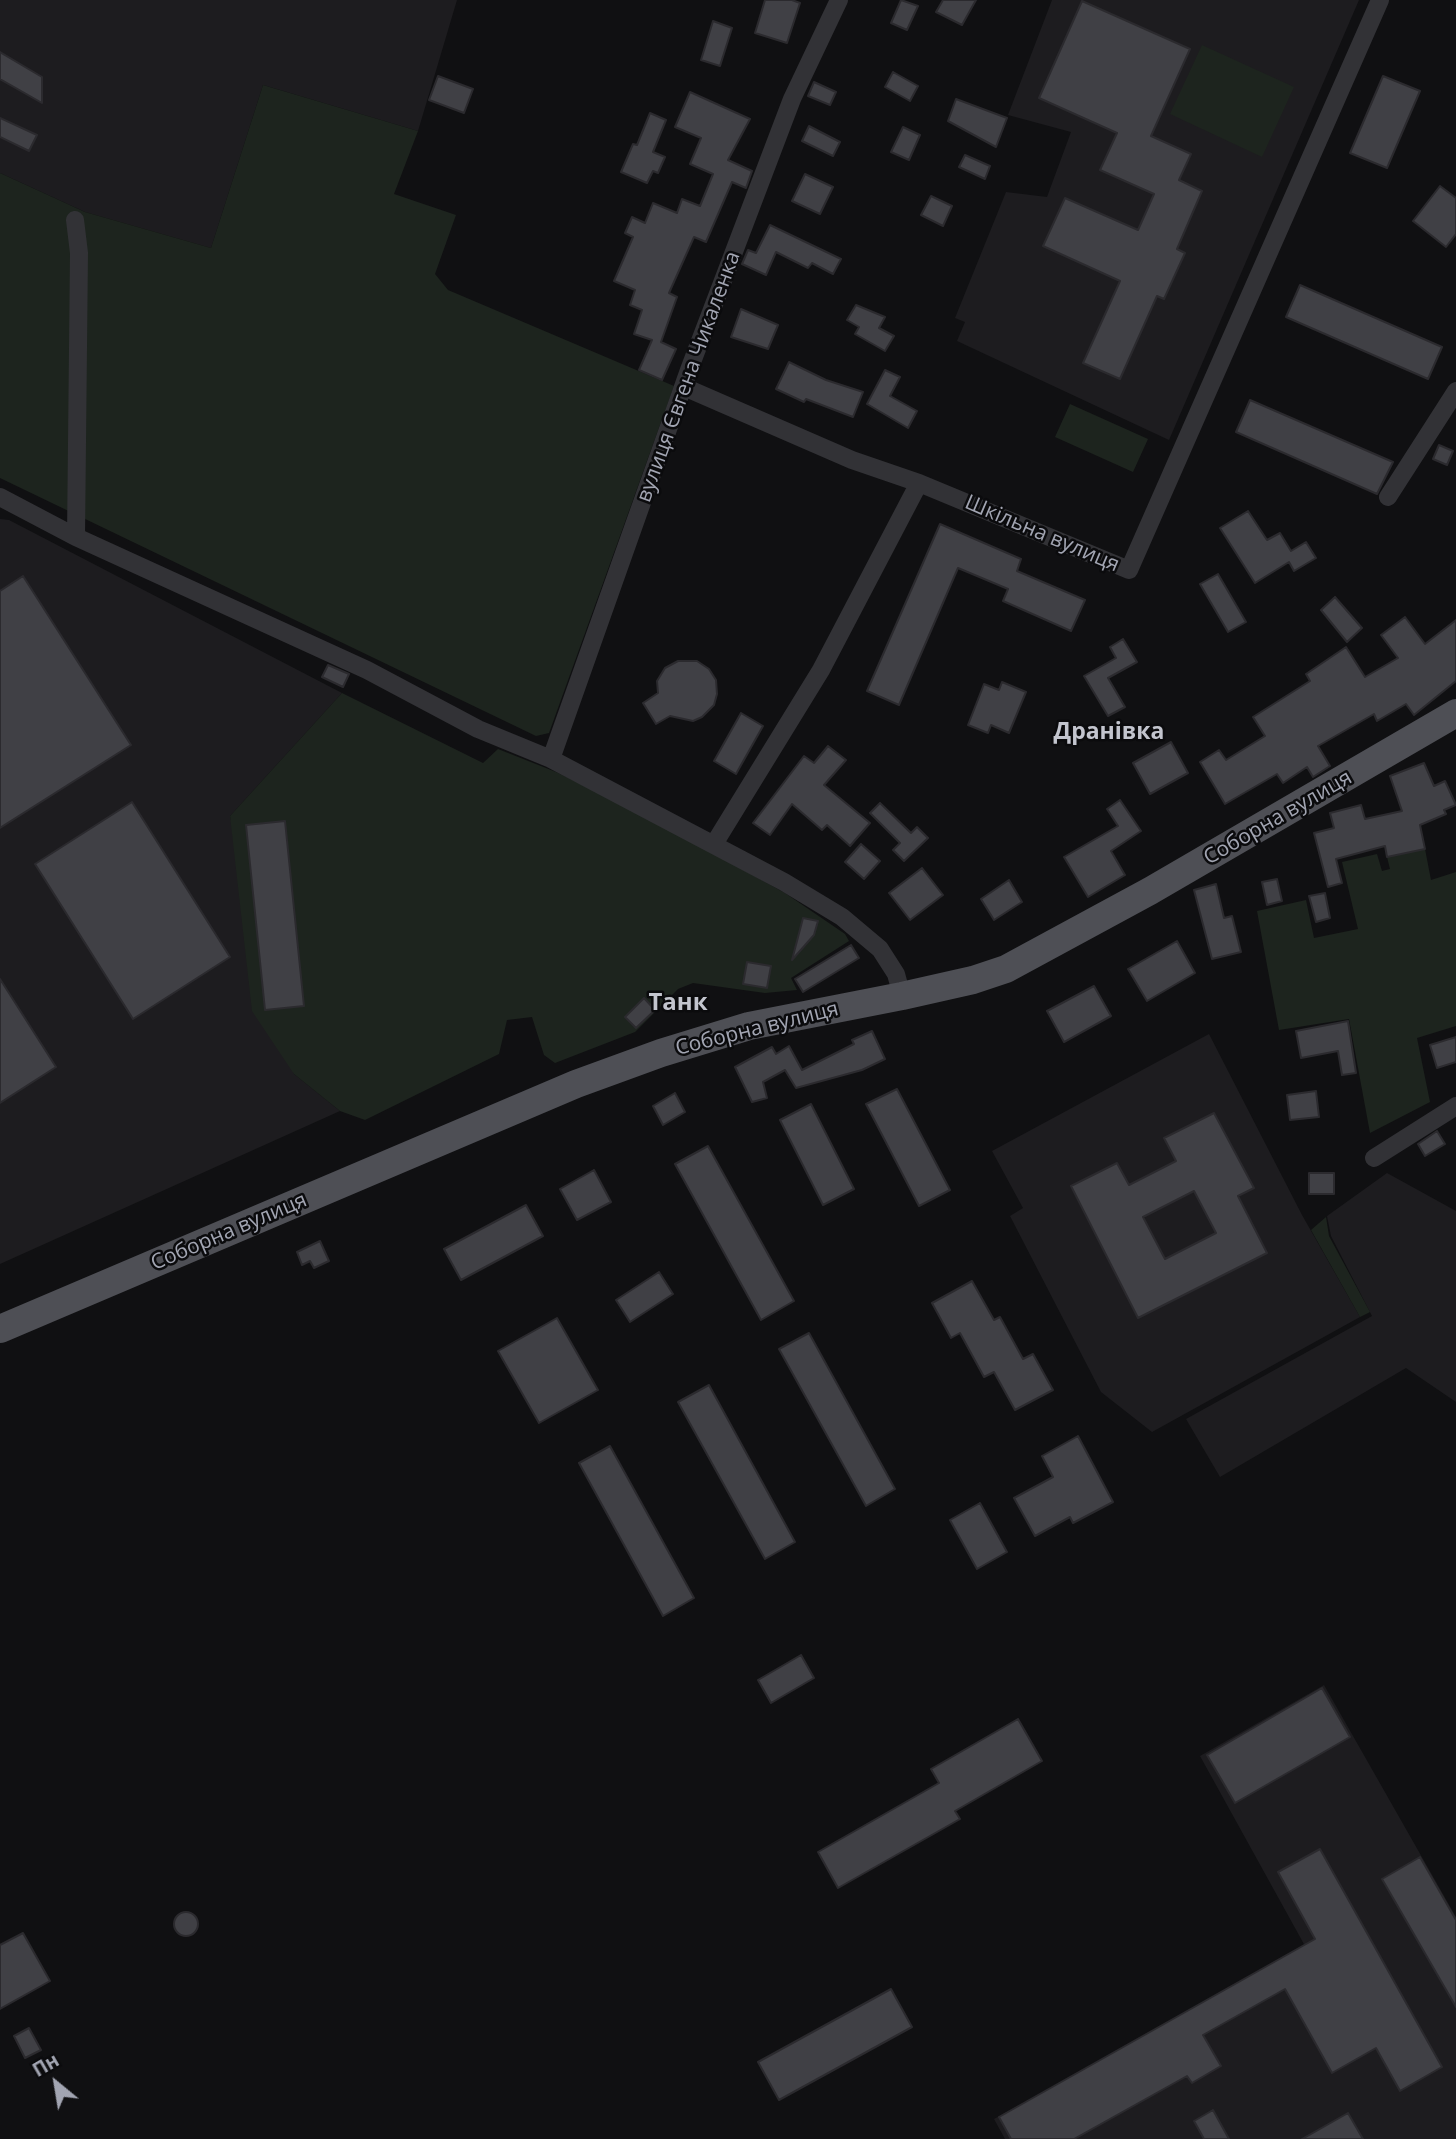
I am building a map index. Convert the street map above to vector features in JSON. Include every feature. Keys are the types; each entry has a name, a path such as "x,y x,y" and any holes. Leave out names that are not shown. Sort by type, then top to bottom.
{"main road":[{"name":"Соборна вулиця","path":"0,1329 537,1101 662,1053 749,1026 973,980 1034,956 1308,801 1456,713"}],"street":[{"name":"вулиця Євгена Чикаленка","path":"551,759 684,387 792,99 839,0"},
{"name":"Шкільна вулиця","path":"919,483 1129,570 1380,0"},
{"path":"75,220 79,253 76,537"},
{"path":"684,387 852,460 919,483 821,670 714,844"},
{"path":"1388,497 1456,391"},
{"path":"0,497 76,537 367,670 478,729 551,759 796,889 863,933 890,961 902,996"},
{"path":"1374,1158 1456,1106"}],"shaded area":[{"path":"0,0 457,0 418,131 263,85 211,248 85,212 0,173"},
{"path":"1052,0 1359,0 1169,440 957,341 965,322 955,318 1006,192 1047,197 1071,132 1008,115"},
{"path":"1202,45 1294,87 1262,157 1170,114"},
{"path":"263,85 418,131 394,194 456,215 435,274 448,290 674,386 549,733 536,736 0,478 0,173 85,212 211,248"},
{"path":"1070,404 1148,439 1133,472 1055,437"},
{"path":"0,519 9,520 342,693 230,816 294,1074 340,1111 0,1264"},
{"path":"342,693 483,763 498,749 556,772 640,813 785,893 845,934 849,941 791,978 797,990 765,993 693,983 678,989 635,1032 555,1063 544,1055 532,1017 507,1020 499,1054 365,1120 340,1111 294,1074 252,1011 230,816"},
{"path":"1425,849 1431,880 1456,872 1456,1026 1417,1038 1430,1102 1370,1133 1349,1019 1279,1030 1257,911 1306,900 1314,938 1358,929 1342,862 1377,854 1382,871 1390,869 1387,857"},
{"path":"1209,1034 1302,1215 1360,1317 1152,1432 1101,1392 1010,1216 1023,1208 992,1151"},
{"path":"1387,1173 1456,1211 1456,1402 1406,1368 1220,1477 1186,1419 1372,1316 1331,1236 1327,1216"},
{"path":"1326,1217 1329,1236 1370,1312 1360,1317 1311,1230"},
{"path":"1324,1685 1456,1917 1456,2139 1005,2139 994,2119 1305,1946 1200,1756"}],"building":[{"path":"765,0 792,0 800,3 787,43 755,33"},
{"path":"901,0 918,6 907,30 891,23"},
{"path":"943,0 976,0 962,25 936,12"},
{"path":"1082,1 1190,49 1151,136 1191,154 1179,180 1202,191 1177,249 1185,253 1164,299 1157,296 1120,379 1083,363 1120,281 1043,246 1065,198 1138,230 1154,194 1100,170 1117,133 1039,98"},
{"path":"713,21 732,28 720,66 701,60"},
{"path":"0,52 42,77 42,103 0,79"},
{"path":"893,72 918,86 910,101 885,87"},
{"path":"438,76 473,89 464,113 429,100"},
{"path":"1383,76 1420,91 1387,168 1350,153"},
{"path":"814,82 836,92 830,105 808,96"},
{"path":"690,92 750,119 728,160 752,171 746,188 732,182 706,242 694,237 669,293 677,297 661,342 676,349 662,380 639,370 652,340 634,334 642,310 630,305 635,290 614,281 633,237 625,233 632,217 645,223 653,203 677,213 682,199 700,206 713,174 690,164 701,138 675,127"},
{"path":"956,99 1007,118 996,147 948,121"},
{"path":"650,113 666,120 653,152 665,157 658,173 653,171 647,183 621,172 633,144 637,145"},
{"path":"0,118 37,135 29,151 0,137"},
{"path":"809,126 840,142 833,156 802,141"},
{"path":"903,127 920,135 909,160 891,152"},
{"path":"965,155 990,166 985,179 959,167"},
{"path":"805,174 833,187 820,214 792,201"},
{"path":"1440,186 1456,198 1456,234 1446,247 1413,221"},
{"path":"931,196 952,206 943,226 921,215"},
{"path":"770,225 841,259 833,274 812,263 808,268 776,252 766,275 742,264 748,250 756,253"},
{"path":"1300,285 1442,347 1428,379 1286,317"},
{"path":"856,305 885,317 879,328 894,336 885,351 855,334 859,327 847,320"},
{"path":"741,309 778,325 768,349 731,337"},
{"path":"789,362 826,380 863,392 853,417 806,399 804,402 776,389"},
{"path":"885,370 900,377 890,396 917,411 908,428 867,404"},
{"path":"1250,400 1393,462 1377,494 1236,432"},
{"path":"1439,445 1453,451 1447,465 1433,459"},
{"path":"1248,511 1267,540 1280,533 1291,551 1306,542 1316,558 1294,571 1289,562 1255,583 1220,528"},
{"path":"940,524 1021,559 1017,571 1085,600 1071,631 1003,601 1008,589 958,568 899,705 867,691"},
{"path":"1218,574 1246,622 1228,632 1200,584"},
{"path":"23,576 131,745 0,828 0,591"},
{"path":"1335,597 1362,628 1347,642 1321,610"},
{"path":"1405,617 1425,644 1456,620 1456,681 1414,715 1406,704 1377,721 1374,714 1318,746 1330,766 1313,777 1307,767 1283,783 1277,774 1225,804 1200,762 1219,750 1226,760 1265,736 1253,717 1310,681 1306,674 1346,647 1365,677 1398,658 1381,635"},
{"path":"1123,639 1137,662 1108,678 1125,707 1108,716 1084,676 1116,658 1110,647"},
{"path":"678,661 697,661 709,669 716,680 717,694 714,705 702,717 693,721 670,716 656,724 643,703 658,693 657,681 665,668"},
{"path":"328,665 349,674 343,687 322,677"},
{"path":"1002,682 1026,692 1009,733 991,725 988,733 968,725 984,684 999,690"},
{"path":"741,713 763,726 736,774 714,761"},
{"path":"1171,742 1188,773 1150,794 1133,763"},
{"path":"828,746 846,760 824,785 870,823 850,846 827,825 822,830 792,804 770,835 753,823 804,756 814,763"},
{"path":"1424,763 1434,786 1445,781 1456,805 1444,810 1446,814 1420,825 1425,849 1387,857 1385,846 1336,859 1342,883 1328,887 1314,833 1334,828 1330,813 1361,805 1365,819 1402,811 1390,776"},
{"path":"1120,800 1141,831 1111,851 1125,875 1088,897 1064,857 1118,826 1107,809"},
{"path":"132,802 230,957 133,1019 35,864"},
{"path":"880,803 911,833 917,827 928,838 904,861 893,850 900,843 870,813"},
{"path":"285,821 304,1006 265,1010 246,825"},
{"path":"861,844 880,861 864,879 845,862"},
{"path":"922,868 943,895 910,920 889,893"},
{"path":"1277,879 1282,901 1267,905 1262,882"},
{"path":"1009,880 1022,902 994,920 981,899"},
{"path":"1216,884 1224,918 1232,916 1241,952 1212,959 1194,890"},
{"path":"1325,893 1330,918 1316,922 1309,896"},
{"path":"803,918 818,921 814,935 792,960"},
{"path":"1177,941 1195,973 1147,1001 1128,969"},
{"path":"851,945 859,958 803,992 795,979"},
{"path":"747,962 771,966 767,988 743,984"},
{"path":"0,979 56,1067 0,1103"},
{"path":"1094,986 1111,1016 1064,1042 1047,1011"},
{"path":"644,998 655,1010 636,1028 625,1017"},
{"path":"1348,1021 1356,1073 1342,1075 1338,1051 1301,1058 1296,1031"},
{"path":"872,1031 885,1059 862,1070 796,1088 785,1070 763,1082 767,1098 752,1102 735,1067 772,1047 776,1054 789,1046 802,1070 854,1044 852,1040"},
{"path":"1456,1037 1456,1062 1437,1068 1430,1045"},
{"path":"897,1089 950,1190 919,1206 866,1104"},
{"path":"1316,1091 1319,1117 1290,1120 1287,1095"},
{"path":"675,1093 685,1112 663,1125 653,1106"},
{"path":"811,1104 854,1189 823,1205 780,1120"},
{"path":"1214,1113 1254,1188 1238,1196 1267,1253 1138,1318 1071,1186 1117,1163 1129,1185 1176,1161 1164,1138","holes":["1194,1191 1216,1233 1165,1259 1143,1217"]},
{"path":"1437,1131 1445,1144 1425,1156 1418,1144"},
{"path":"708,1146 794,1301 761,1320 675,1164"},
{"path":"594,1170 611,1202 577,1220 560,1189"},
{"path":"1309,1173 1334,1173 1334,1194 1309,1194"},
{"path":"526,1205 543,1236 461,1280 444,1249"},
{"path":"320,1241 329,1261 314,1268 310,1261 302,1265 297,1252"},
{"path":"659,1272 673,1294 630,1322 616,1300"},
{"path":"972,1281 994,1320 1000,1317 1023,1359 1033,1354 1053,1390 1015,1410 994,1372 984,1377 960,1333 951,1338 932,1303"},
{"path":"557,1318 598,1390 539,1423 498,1351"},
{"path":"809,1333 895,1489 866,1506 779,1349"},
{"path":"709,1385 795,1542 765,1559 678,1402"},
{"path":"1078,1436 1113,1502 1073,1523 1070,1517 1035,1536 1014,1498 1053,1477 1042,1456"},
{"path":"610,1446 694,1598 663,1616 579,1463"},
{"path":"980,1503 1007,1552 977,1569 950,1520"},
{"path":"801,1655 814,1678 771,1703 758,1680"},
{"path":"1322,1688 1350,1737 1235,1803 1207,1755"},
{"path":"1018,1719 1042,1761 955,1811 960,1819 838,1888 818,1852 939,1783 931,1769"},
{"path":"1320,1849 1442,2067 1400,2091 1376,2048 1332,2073 1285,1989 1203,2035 1221,2066 1192,2083 1187,2076 1074,2139 1011,2139 999,2117 1315,1939 1278,1872"},
{"path":"1420,1857 1456,1920 1456,2007 1382,1879"},
{"path":"181,1912 191,1912 198,1919 198,1929 191,1936 181,1936 174,1929 174,1919"},
{"path":"23,1933 50,1981 0,2009 0,1945"},
{"path":"891,1989 912,2027 779,2100 758,2062"},
{"path":"29,2028 41,2050 25,2058 14,2036"},
{"path":"1213,2110 1229,2139 1204,2139 1194,2121"},
{"path":"1348,2113 1363,2139 1302,2139"}],"district":[{"name":"Дранівка","path":"1109,732"},
{"name":"Танк","path":"678,1003"}]}
